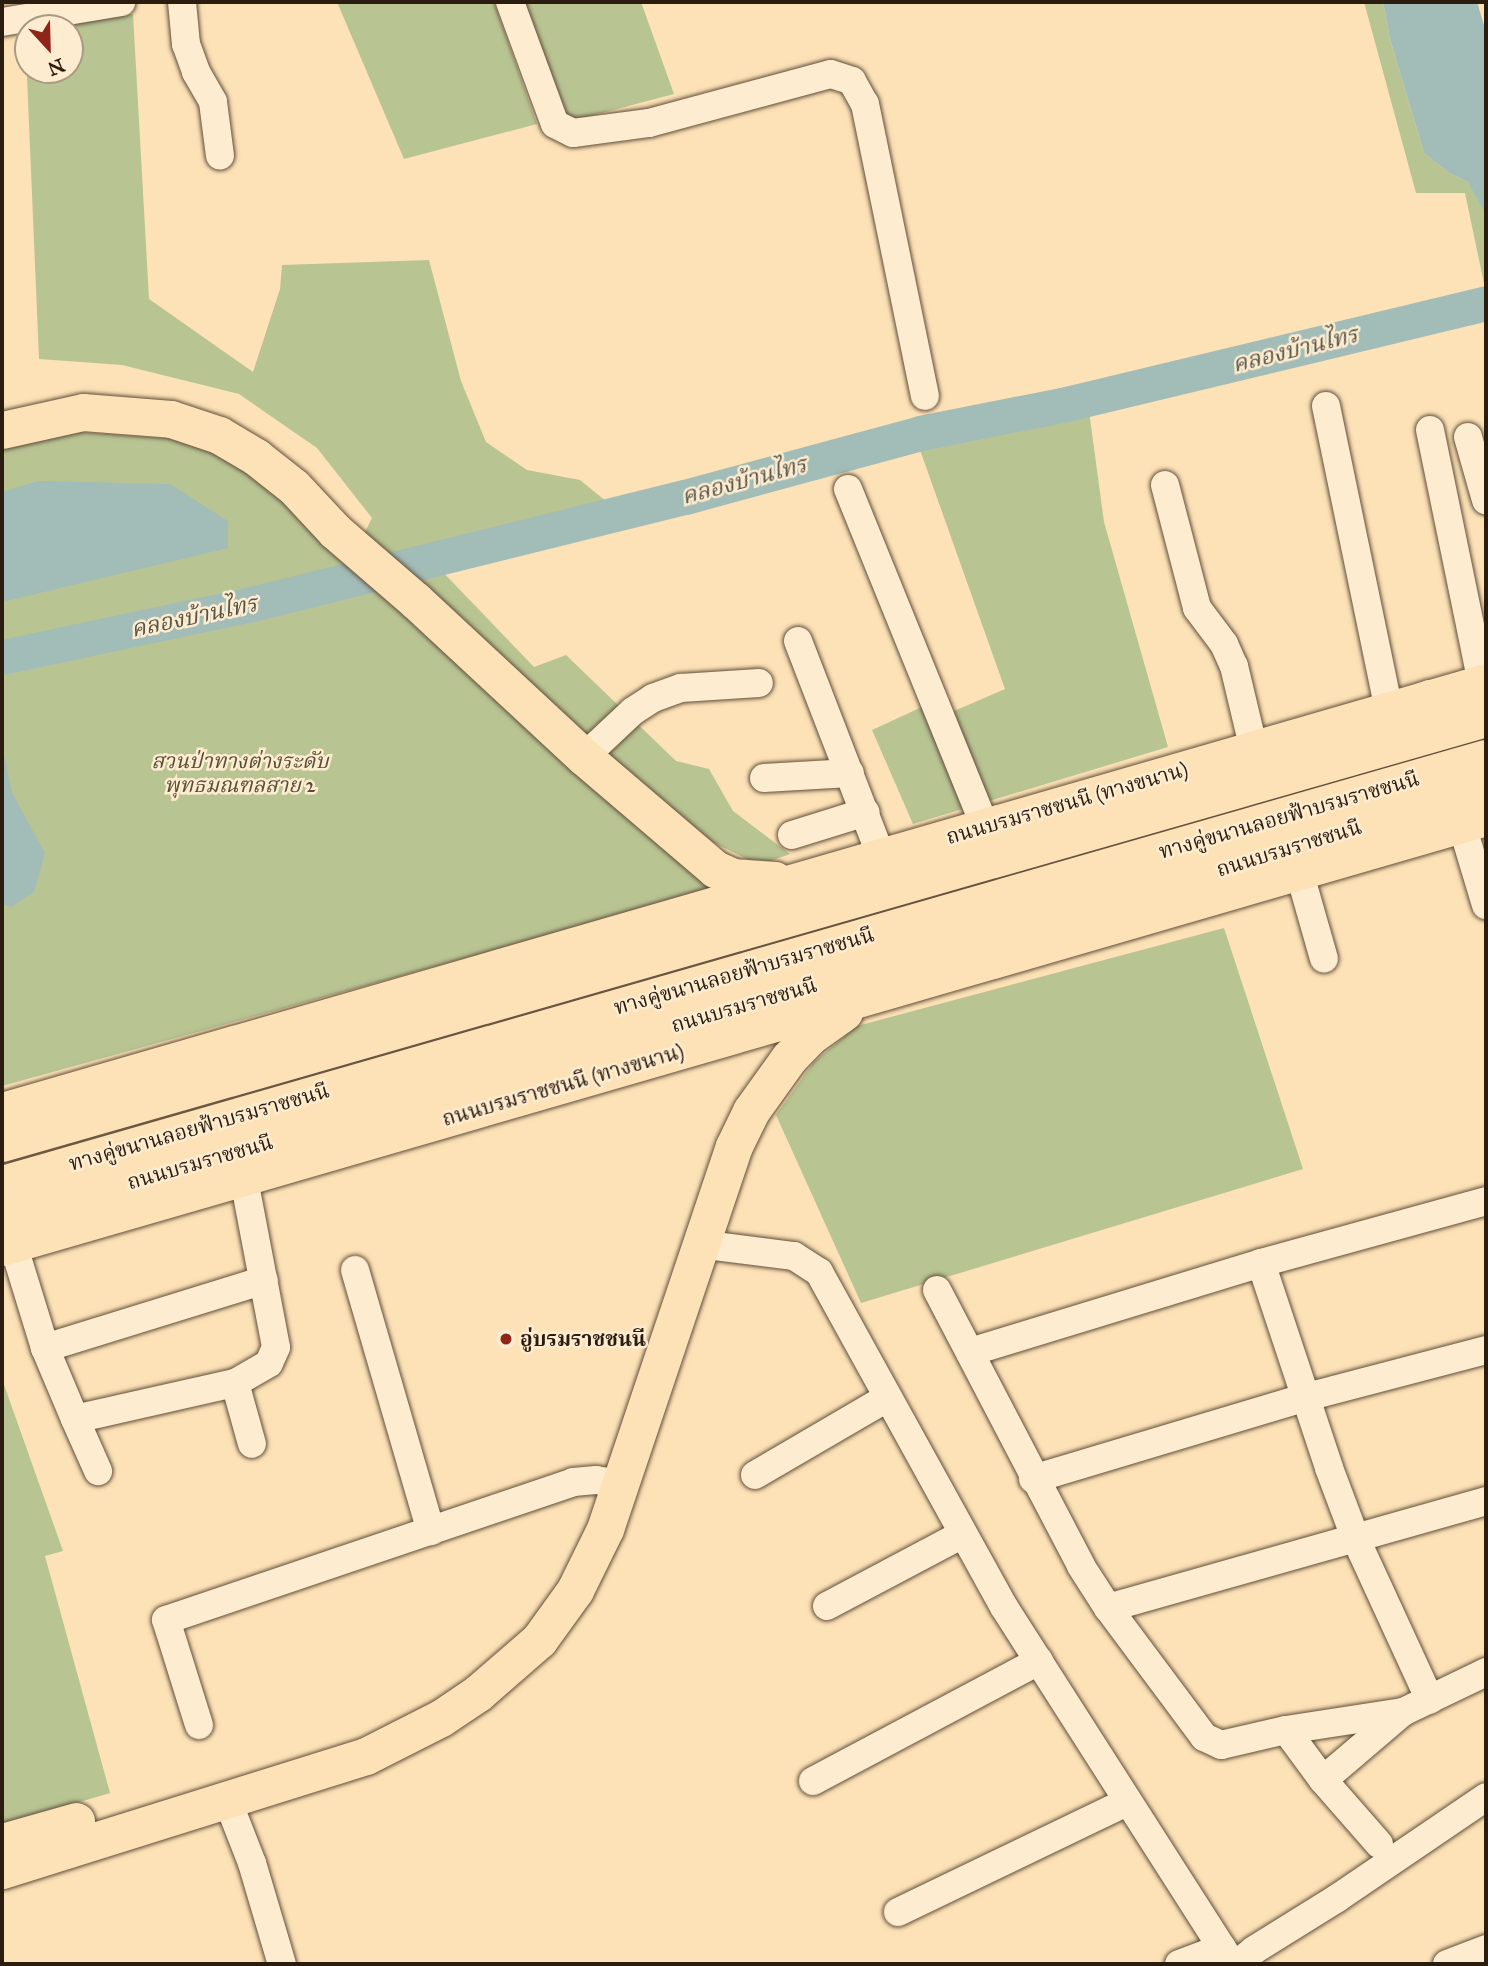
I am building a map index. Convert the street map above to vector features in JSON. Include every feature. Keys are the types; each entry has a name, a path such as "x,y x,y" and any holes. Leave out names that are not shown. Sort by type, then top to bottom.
{"highway":[{"path":"2,1143 1115,824 1485,694"},
{"path":"1115,824 1430,699"},
{"name":"ถนนบรมราชชนนี","path":"6,1236 1486,789"},
{"path":"1156,888 1200,884 1313,849 1426,825 1467,829"}],"main road":[{"path":"2,430 83,412 171,419 219,435 256,457 294,487 335,531 416,601 584,757 715,869 733,877 793,881"},
{"name":"ถนนบรมราชชนนี (ทางขนาน)","path":"2,1111 1389,710 1430,699 1485,694"},
{"name":"ทางคู่ขนานลอยฟ้าบรมราชชนนี","path":"2,1158 1486,733"},
{"name":"ทางคู่ขนานลอยฟ้าบรมราชชนนี","path":"2,1184 1486,758"},
{"name":"ถนนบรมราชชนนี (ทางขนาน)","path":"6,1236 244,1179 1299,871 1467,829"},
{"path":"2,1870 366,1756 441,1718 478,1693 539,1640 570,1598 592,1559 734,1146 770,1083 809,1037 870,995"},
{"path":"2,1842 276,1764 326,1755 366,1756"}],"street":[{"path":"2,22 121,2"},
{"path":"182,2 186,44 196,72 213,102 220,156"},
{"path":"510,2 555,124 573,133 649,123 831,74 852,81 864,104 925,396"},
{"path":"1326,406 1389,710"},
{"path":"1430,430 1485,694"},
{"path":"1468,437 1486,500"},
{"path":"1165,485 1197,608 1224,645 1234,666 1254,750"},
{"path":"848,489 985,827"},
{"path":"798,641 881,856"},
{"path":"584,757 633,711 653,698 681,688 759,683"},
{"path":"764,778 850,773"},
{"path":"792,835 866,813"},
{"path":"1467,829 1486,905"},
{"path":"1299,871 1324,959"},
{"path":"75,1419 235,1383 269,1363 274,1356 274,1328 244,1179"},
{"path":"970,1352 1261,1263 1486,1200"},
{"path":"6,1236 45,1348 98,1471"},
{"path":"699,1244 794,1256 818,1272 963,1534 1039,1661 1230,1959"},
{"path":"1261,1263 1329,1468 1355,1537 1430,1700"},
{"path":"355,1270 431,1531"},
{"path":"45,1348 264,1280"},
{"path":"937,1290 1033,1479 1108,1608 1204,1737 1222,1745 1286,1730 1403,1712 1486,1672"},
{"path":"1033,1479 1307,1397 1486,1350"},
{"path":"235,1383 251,1444"},
{"path":"755,1475 887,1398"},
{"path":"199,1725 166,1620 573,1482 596,1480 620,1484"},
{"path":"1108,1608 1486,1501"},
{"path":"827,1606 963,1534"},
{"path":"813,1781 1039,1661"},
{"path":"1323,1780 1403,1712"},
{"path":"1286,1730 1323,1780 1379,1844"},
{"path":"1179,1964 1230,1959 1254,1950 1336,1899 1486,1797"},
{"path":"227,1799 252,1863 282,1964"},
{"path":"898,1912 1127,1802"},
{"path":"1447,1964 1486,1950"}],"green space":[{"path":"337,2 494,2 537,124 404,159"},
{"path":"519,2 641,2 674,94 579,119 561,114"},
{"path":"1364,2 1383,2 1390,39 1424,153 1449,173 1468,182 1481,201 1486,215 1486,293 1465,193 1416,193"},
{"path":"133,14 149,299 253,372 280,289 282,265 429,260 461,381 486,442 527,470 580,480 607,502 387,559 362,538 372,518 317,448 239,394 122,365 39,359 27,84 84,84 84,21"},
{"path":"1089,411 1104,522 1168,747 913,824 872,730 924,706 931,721 1005,689 920,450"},
{"name":"สวนป่าทางต่างระดับ พุทธมณฑลสาย 2","path":"66,431 206,441 292,498 719,888 2,1086 2,448"},
{"path":"438,567 534,667 566,655 676,761 709,769 733,811 790,854 759,865 690,831 416,586"},
{"path":"1224,928 1303,1169 861,1303 776,1115 814,1062 857,1026"},
{"path":"2,1379 63,1551 45,1556 110,1793 2,1825"}],"water":[{"path":"1383,2 1477,2 1486,32 1486,215 1468,182 1449,173 1424,153 1390,39"},
{"path":"38,481 170,484 228,521 228,548 2,602 2,492"},
{"path":"2,744 12,793 45,853 34,892 11,907 2,904"}],"waterway":[{"name":"คลองบ้านไทร","path":"2,657 252,604 685,497 920,433 1062,405 1486,303"}],"place":[{"name":"อู่บรมราชชนนี","path":"506,1339"}]}
